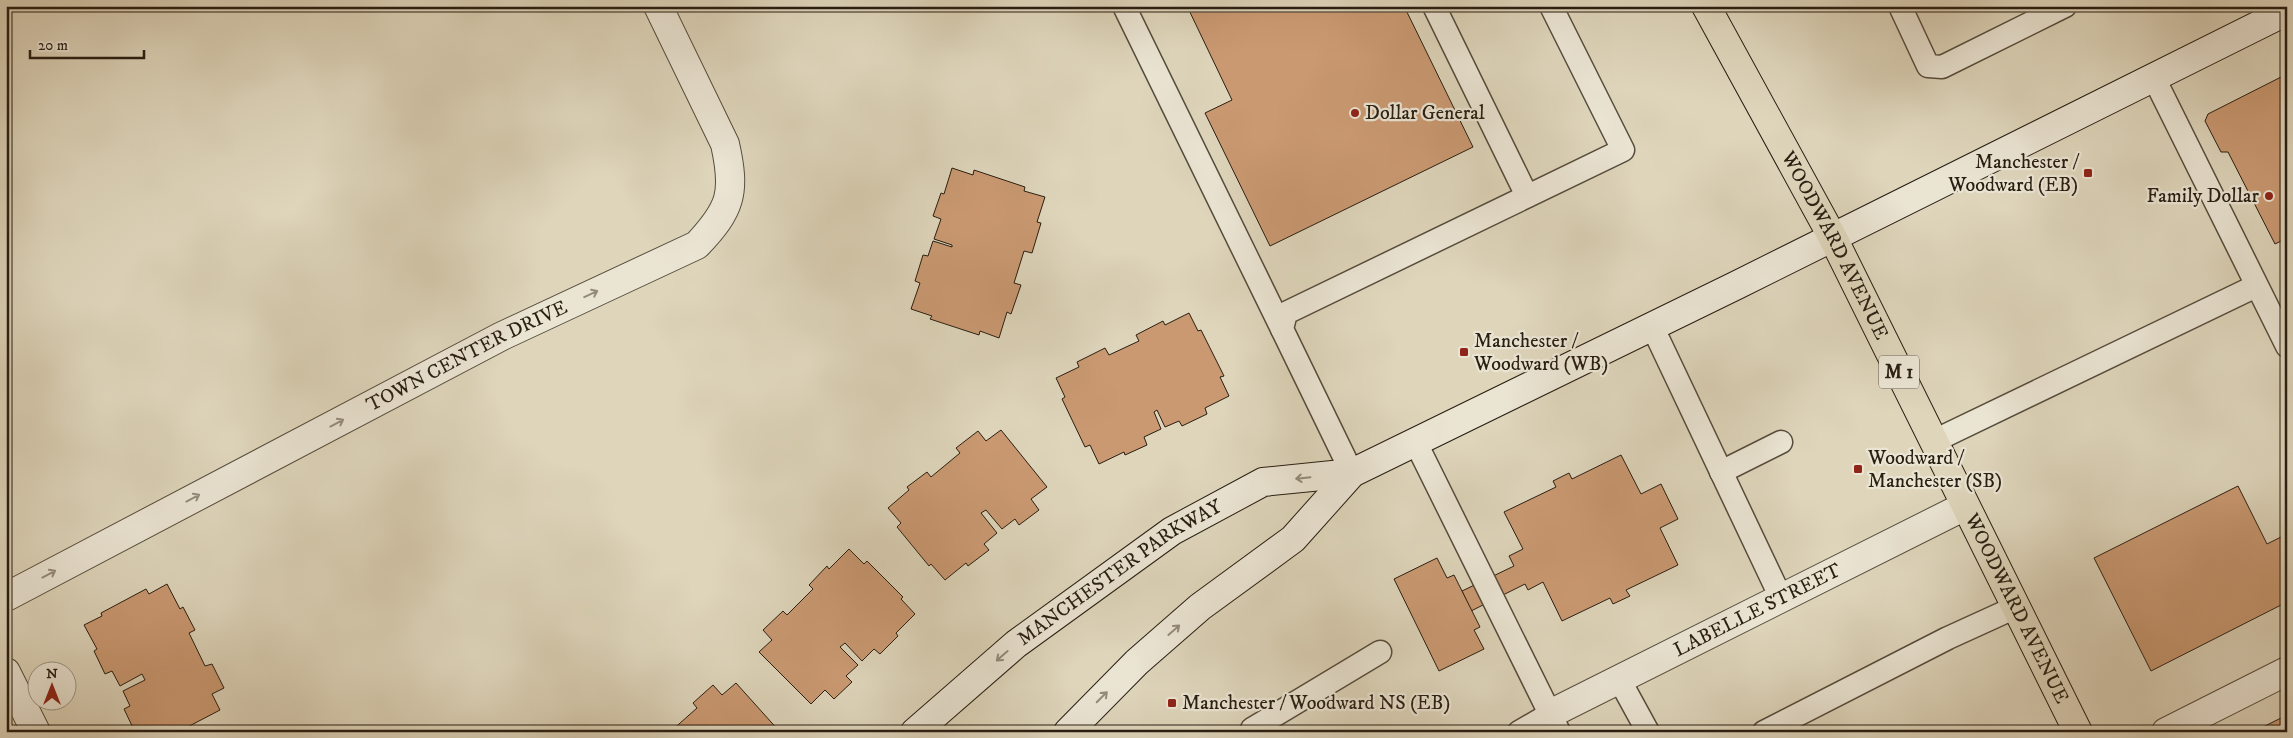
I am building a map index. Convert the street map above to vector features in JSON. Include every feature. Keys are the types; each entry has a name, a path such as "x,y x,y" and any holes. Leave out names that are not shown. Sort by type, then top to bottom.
{"main road":[{"name":"WOODWARD AVENUE","path":"1706,6 1833,238 2078,732"}],"street":[{"name":"TOWN CENTER DRIVE","path":"6,597 502,336 697,245 718,224 726,208 730,186 729,162 724,144 658,6"},
{"name":"MANCHESTER PARKWAY","path":"915,732 1016,644 1172,531 1263,482 1352,473 1833,238 2287,11"},
{"name":"MANCHESTER PARKWAY","path":"1068,732 1137,662 1193,614 1293,539 1352,473"},
{"name":"LABELLE STREET","path":"1555,723 1620,680 1965,506"},
{"path":"2166,732 2287,671"},
{"path":"6,672 36,732"}],"lane":[{"path":"1124,6 1352,473"},
{"path":"1434,6 1527,196"},
{"path":"1282,329 1286,313 1623,150 1551,6"},
{"path":"1900,6 1928,66 1942,67 2064,6"},
{"path":"2154,78 2287,346"},
{"path":"1934,441 2256,286"},
{"path":"1652,326 1781,598"},
{"path":"1415,441 1555,723 1519,732"},
{"path":"1721,472 1781,442"},
{"path":"1764,732 1948,638 2016,607"},
{"path":"1253,732 1252,729 1380,652"},
{"path":"1620,680 1648,732"}],"building":[{"path":"1187,6 1373,6 1376,12 1388,6 1404,6 1473,147 1270,246 1205,113 1232,100"},
{"name":"Family Dollar","path":"2287,74 2287,249 2283,240 2275,244 2228,152 2221,152 2205,121 2208,114"},
{"path":"952,168 973,175 974,170 1025,187 1024,191 1045,197 1037,222 1041,223 1032,253 1024,251 1014,283 1021,285 1011,314 1007,312 999,338 980,331 979,335 930,319 932,316 911,309 920,283 915,281 923,255 928,256 933,241 952,247 952,245 934,239 941,219 933,216 941,193 944,194"},
{"path":"1189,313 1198,331 1201,330 1224,376 1220,377 1229,396 1205,408 1207,414 1182,426 1179,421 1165,427 1157,410 1154,412 1161,429 1144,437 1147,445 1125,455 1124,452 1099,464 1090,445 1085,447 1062,399 1065,397 1056,378 1079,367 1077,362 1105,348 1109,355 1139,341 1136,335 1163,321 1165,325"},
{"path":"1001,430 1047,487 1031,499 1039,510 1019,525 1015,519 1002,529 986,510 981,513 997,533 984,544 989,550 968,566 966,563 945,580 931,564 929,566 897,527 901,523 888,508 909,490 907,487 927,472 931,477 960,453 956,448 978,431 986,441"},
{"path":"1621,455 1641,494 1661,484 1678,519 1660,528 1678,565 1626,590 1630,596 1613,604 1610,598 1562,621 1543,582 1528,590 1525,584 1471,611 1462,591 1514,566 1509,556 1523,549 1504,512 1556,487 1553,481 1569,473 1572,479"},
{"path":"2238,486 2267,544 2287,534 2287,602 2151,671 2094,558"},
{"path":"849,549 864,564 867,561 903,597 901,599 915,614 896,633 898,636 880,654 874,649 862,661 845,643 840,647 858,665 846,676 852,682 834,699 825,690 811,704 759,652 772,640 763,630 783,611 787,615 813,589 809,585 827,566 829,569"},
{"path":"1437,558 1447,578 1454,575 1480,627 1474,630 1484,649 1439,671 1394,579"},
{"path":"167,584 180,609 183,607 195,630 189,633 205,666 212,664 224,688 212,694 220,710 178,732 149,732 146,726 135,732 124,709 130,706 123,691 145,680 142,674 120,686 112,671 105,674 94,651 97,649 84,625 102,616 101,613 146,589 149,594"},
{"path":"736,683 780,732 670,732 697,708 693,703 713,685 722,695"},
{"path":"2287,715 2287,732 2253,732"}],"place":[{"name":"Dollar General","path":"1355,113"},
{"name":"Manchester / Woodward (EB)","path":"2088,173"},
{"name":"Family Dollar","path":"2269,196"},
{"name":"Manchester / Woodward (WB)","path":"1464,352"},
{"name":"Woodward / Manchester (SB)","path":"1858,469"},
{"name":"Manchester / Woodward NS (EB)","path":"1172,703"}]}
